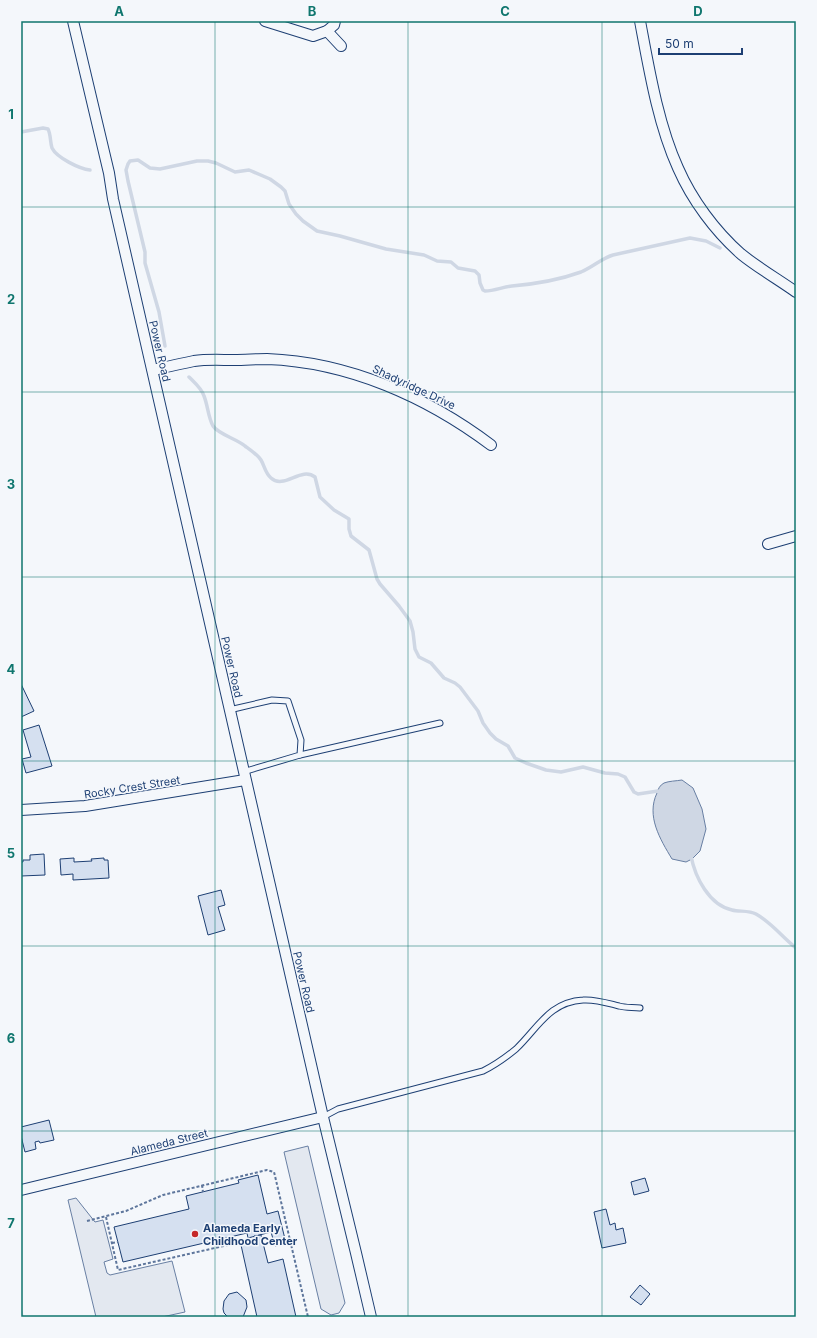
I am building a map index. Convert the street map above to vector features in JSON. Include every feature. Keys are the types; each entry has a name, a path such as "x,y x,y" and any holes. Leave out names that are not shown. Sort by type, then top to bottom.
{"street":[{"name":"Power Road","path":"73,21 109,174 113,199 244,776 371,1317"},
{"path":"265,21 313,36 327,31 334,25 335,21"},
{"path":"640,21 648,63 668,141 678,169 709,221 742,254 796,292"},
{"path":"327,31 341,46"},
{"name":"Shadyridge Drive","path":"152,370 195,361 267,359 304,363 336,369 363,376 437,409 466,426 491,445"},
{"path":"768,544 796,536"},
{"name":"Rocky Crest Street","path":"21,810 85,806 244,776"},
{"name":"Alameda Street","path":"21,1190 323,1117"}],"lane":[{"path":"230,710 272,700 288,701 301,740 300,755"},
{"path":"244,776 300,755 440,723"},
{"path":"323,1117 338,1109 483,1071 497,1064 516,1048 555,1008 569,1002 584,1000 603,1002 620,1007 640,1008"}],"path":[{"path":"87,1221 133,1209 163,1195 267,1170 274,1172 308,1317"},
{"path":"202,1185 203,1192"},
{"path":"106,1217 118,1270 250,1240"},
{"path":"112,1243 118,1242"}],"shaded area":[{"path":"682,780 693,788 702,809 706,829 700,851 692,859 686,862 672,859 659,835 653,810 659,787 664,783"},
{"path":"308,1146 345,1303 339,1313 331,1315 321,1309 284,1152"},
{"path":"76,1198 95,1222 103,1220 113,1259 104,1262 107,1273 110,1275 172,1261 185,1312 162,1317 96,1317 68,1200"}],"building":[{"path":"21,684 34,711 21,717"},
{"path":"39,725 52,766 26,773 22,759 31,757 23,730"},
{"path":"44,854 45,875 21,876 21,862 23,862 23,860 30,860 30,855"},
{"path":"74,858 74,862 92,861 91,859 104,858 104,860 108,860 109,878 73,880 73,874 61,875 60,859"},
{"path":"221,890 225,905 218,907 225,930 208,935 198,896"},
{"path":"49,1120 54,1140 40,1143 39,1141 35,1142 36,1149 25,1152 21,1136 21,1127"},
{"path":"258,1175 267,1214 278,1211 286,1243 275,1246 271,1232 248,1238 247,1233 123,1262 114,1227 189,1209 186,1196 239,1183 238,1180"},
{"path":"645,1178 649,1191 634,1195 631,1182"},
{"path":"606,1209 610,1225 615,1223 616,1230 623,1228 626,1243 602,1248 594,1212"},
{"path":"261,1235 268,1263 283,1259 296,1317 257,1317 241,1245 255,1242 254,1236"},
{"path":"640,1285 650,1294 641,1305 630,1297"},
{"path":"237,1292 246,1300 247,1307 243,1317 228,1317 224,1313 223,1309 224,1301 229,1294"}],"waterway":[{"path":"21,132 43,128 48,129 52,148 59,156 81,168 90,170"},
{"path":"165,346 159,312 145,263 145,252 128,181 126,170 130,161 138,160 150,168 160,169 197,161 208,161 235,172 249,170 270,179 281,187 285,191 289,204 296,214 317,231 386,249 424,255 437,261 451,262 458,268 475,271 479,275 480,283 485,291 538,283 564,277 590,268 605,258 613,255 690,238 706,241 720,248"},
{"path":"189,377 203,393 210,419 215,429 242,443 256,454 271,478 276,481 281,481 304,474 310,474 315,477 320,497 334,510 349,519 351,536 369,550 377,579 410,621 415,649 419,657 431,663 444,678 460,687 478,711 483,723 490,733 496,739 508,746 515,758 546,770 561,772 583,767 605,773 618,774 625,777 634,792 638,794 658,791 660,793"},
{"path":"691,856 696,873 704,889 716,902 732,910 756,914 796,948"},
{"path":"21,1312 22,1317"}],"place":[{"name":"Alameda Early Childhood Center","path":"195,1234"}]}
